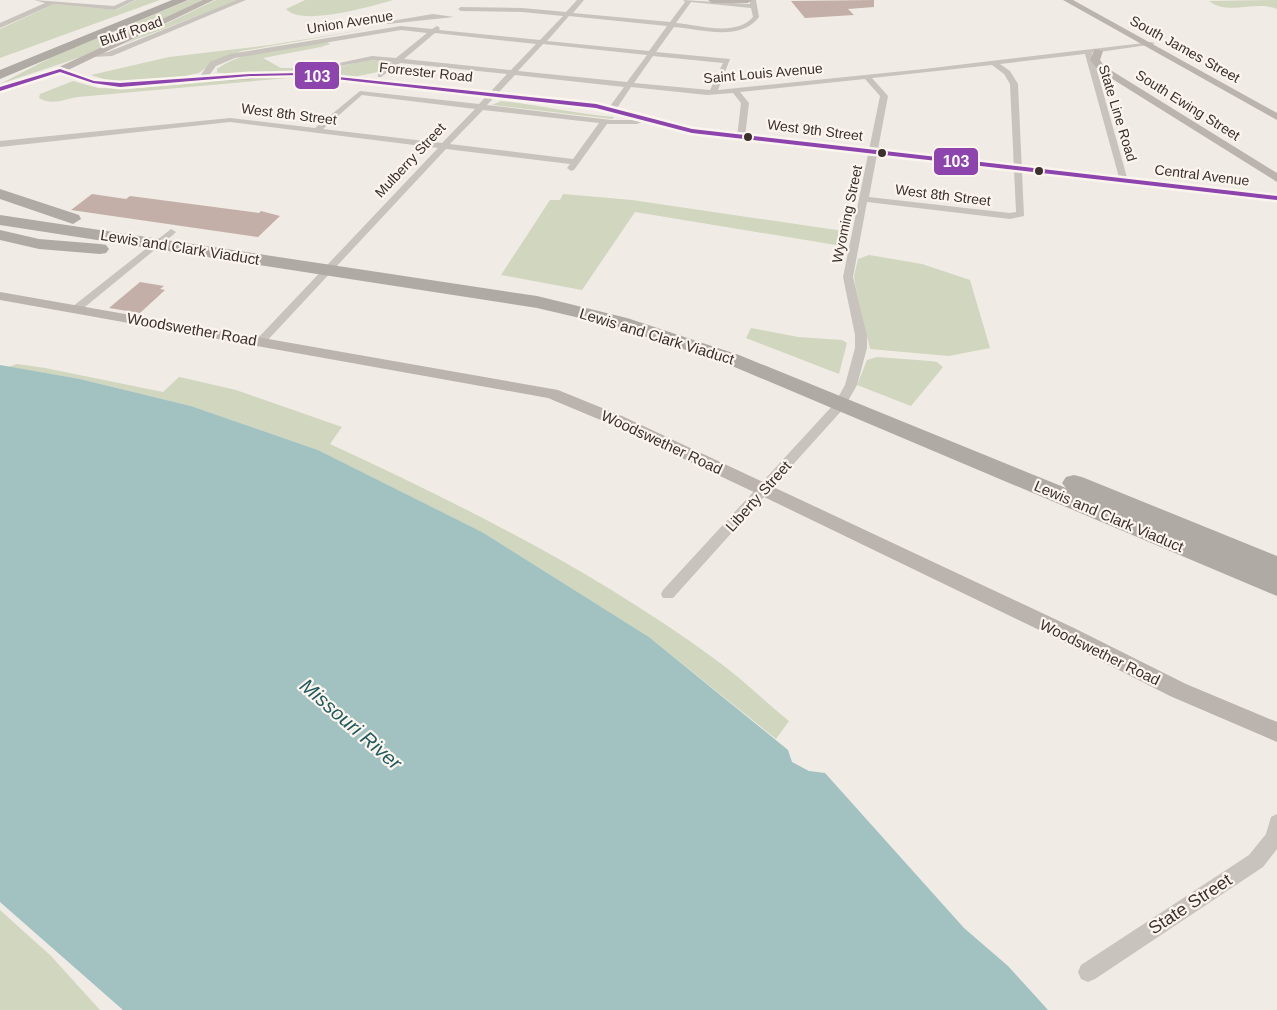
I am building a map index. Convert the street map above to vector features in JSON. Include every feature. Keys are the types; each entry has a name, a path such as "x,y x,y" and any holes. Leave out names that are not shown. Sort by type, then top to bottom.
{"highway":[{"path":"143,13 165,0"},
{"path":"2,72 64,48 171,0"},
{"path":"2,72 38,48 182,0"},
{"path":"143,13 187,0"},
{"path":"0,194 84,223"},
{"path":"0,209 84,223"},
{"name":"Lewis and Clark Viaduct","path":"0,220 537,302 620,322 732,358 1277,586"},
{"name":"Lewis and Clark Viaduct","path":"84,223 535,291 641,315 702,334 774,361 1277,566"},
{"path":"0,235 19,241 66,247 318,268"}],"street":[{"path":"37,0 115,8 132,0"},
{"path":"63,71 210,0"},
{"name":"Bluff Road","path":"92,55 109,54 243,0"},
{"path":"381,75 472,0"},
{"name":"Mulberry Street","path":"261,341 581,0"},
{"path":"612,109 688,0 751,2"},
{"path":"712,0 751,2"},
{"name":"South James Street","path":"1067,0 1276,116"},
{"path":"0,26 54,1"},
{"path":"461,9 568,14 739,29 751,24 756,18 751,2"},
{"path":"375,24 413,17 451,18"},
{"name":"Union Avenue","path":"202,79 213,64 233,56 392,28 728,61 713,92"},
{"path":"303,43 309,36 328,32"},
{"name":"Saint Louis Avenue","path":"334,65 366,58 399,60 713,92 867,77 1152,44"},
{"name":"South Ewing Street","path":"1093,51 1095,60 1101,68 1277,178"},
{"name":"State Line Road","path":"1093,51 1124,181"},
{"path":"0,89 63,71 109,54"},
{"path":"994,63 1007,73 1014,84 1018,169"},
{"path":"63,71 85,80 127,85 202,79"},
{"name":"Forrester Road","path":"202,79 281,74 323,76 612,109 645,119"},
{"name":"Wyoming Street","path":"846,396 861,348 861,335 848,277 884,96 867,77"},
{"path":"735,90 745,103 741,137"},
{"name":"West 9th Street","path":"316,130 360,93 604,122 625,123 645,119 679,129 1124,181"},
{"name":"West 8th Street","path":"3,144 230,120 443,146 573,165 604,122"},
{"path":"0,155 3,144"},
{"name":"West 8th Street","path":"864,199 1010,216 1018,215 1022,211 1018,169"},
{"name":"Central Avenue","path":"1124,181 1277,198"},
{"path":"76,309 171,232"},
{"name":"Woodswether Road","path":"0,296 552,394 616,420 1067,634 1178,690 1277,732"},
{"name":"Liberty Street","path":"668,594 764,490 846,396"},
{"name":"State Street","path":"1088,972 1256,861 1274,838 1277,823"}],"green space":[{"path":"136,0 160,0 0,58 0,29 54,4 116,10"},
{"path":"189,0 205,0 81,57 0,84 56,55"},
{"path":"216,0 239,0 119,46"},
{"path":"305,0 393,0 321,16 294,14 286,9"},
{"path":"1277,0 1277,9 1260,6 1233,8 1209,1"},
{"path":"374,28 242,51 215,61 199,73 185,76 127,82 107,80 91,75 169,57 270,45"},
{"path":"327,42 330,44 263,58 281,68 333,68 368,60 387,61 391,64 383,71 353,77 269,72 227,74 214,72 228,62 255,53"},
{"path":"264,77 299,77 78,97 54,102 39,98 40,94 73,81 98,88 126,89"},
{"path":"501,101 614,117 612,119 492,105"},
{"path":"563,194 632,200 850,232 848,240 836,245 635,212 582,290 501,275 550,200 560,200"},
{"path":"869,255 922,264 970,280 990,348 949,356 870,349 854,276 858,259"},
{"path":"751,328 798,337 842,340 847,343 839,374 746,338"},
{"path":"877,357 937,362 943,367 911,406 857,385 867,360"},
{"path":"17,364 163,392 179,377 236,390 342,427 330,444 526,541 621,596 722,664 789,721 776,739 649,637 482,532 318,450 191,406 80,379 8,367"},
{"path":"0,910 51,956 100,1010 0,1010"}],"water":[{"name":"Missouri River","path":"0,365 80,379 191,406 318,450 482,532 649,637 788,750 792,762 809,771 825,773 964,928 1008,966 1048,1010 123,1010 0,902"}],"building":[{"path":"874,0 874,7 848,9 854,15 805,18 791,1"},
{"path":"92,194 126,199 130,196 259,213 261,211 280,216 258,237 71,210"},
{"path":"140,282 164,286 160,289 165,290 140,313 109,308"}],"transit line":[{"name":"103","path":"0,89 60,70 93,82 120,85 250,75 300,74 596,106 692,131 1277,198"}]}
